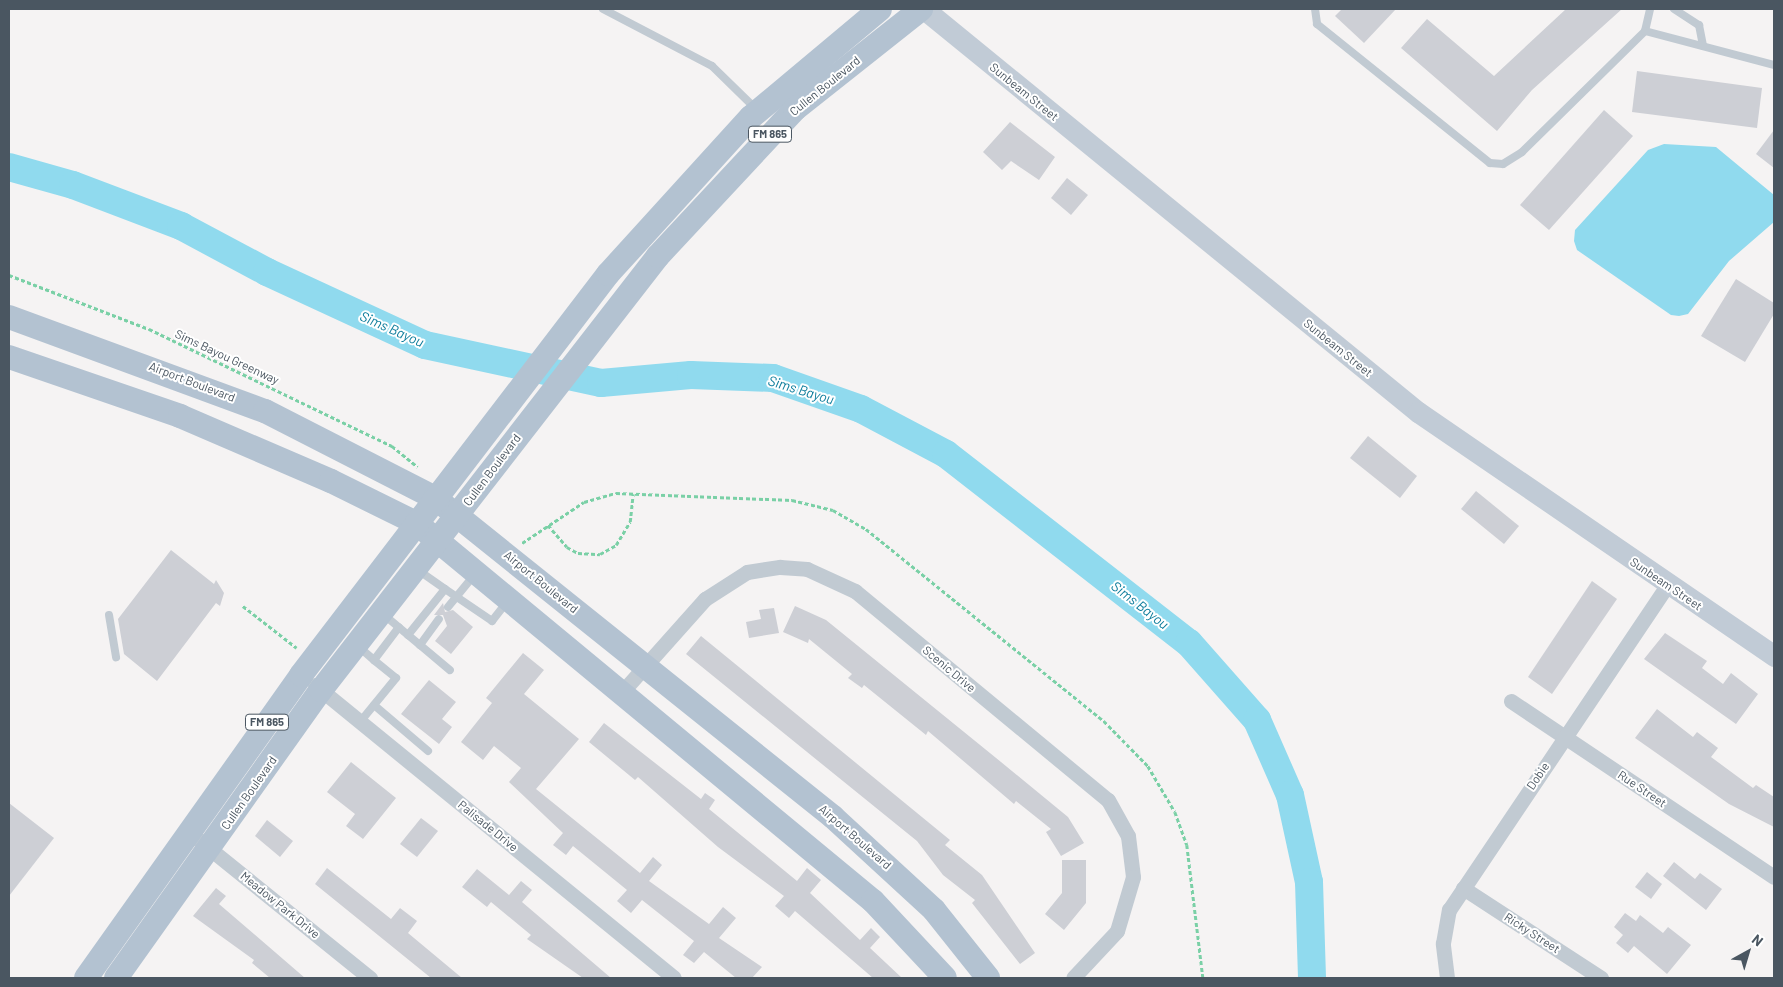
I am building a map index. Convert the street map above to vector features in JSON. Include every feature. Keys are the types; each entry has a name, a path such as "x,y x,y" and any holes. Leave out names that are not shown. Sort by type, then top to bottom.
{"main road":[{"name":"Cullen Boulevard","path":"86,978 307,668 462,462 608,274 637,240 758,111 880,9"},
{"name":"Cullen Boulevard","path":"116,978 210,849 321,690 365,652 390,620 416,568 458,516 492,468 638,280 795,109 922,9"},
{"path":"637,240 658,256"},
{"name":"Airport Boulevard","path":"9,317 192,381 282,419 435,498 646,665 833,817 934,910 988,978"},
{"path":"9,357 180,416 331,481 416,523 808,845 873,901 945,978"},
{"path":"180,416 192,381"},
{"path":"808,845 833,817"}],"street":[{"name":"Sunbeam Street","path":"922,9 1418,412 1667,585 1774,656"},
{"name":"Scenic Drive","path":"622,692 705,599 747,572 780,567 807,569 855,591 1108,800 1128,836 1133,876 1116,931 1073,978"},
{"name":"Dobie","path":"1447,978 1444,935 1449,910 1563,737 1667,585"},
{"name":"Palisade Drive","path":"307,668 321,690 674,978"},
{"name":"Rue Street","path":"1510,701 1774,877"},
{"name":"Meadow Park Drive","path":"189,832 370,978"},
{"name":"Ricky Street","path":"1463,888 1601,978"}],"lane":[{"path":"603,9 712,66 758,111"},
{"path":"1315,9 1317,24 1490,164 1503,164 1522,152 1645,31 1650,9"},
{"path":"1674,9 1699,25 1703,46"},
{"path":"1645,31 1774,65"},
{"path":"416,568 492,620 510,600"},
{"path":"448,607 476,572"},
{"path":"408,635 445,589"},
{"path":"109,615 116,658"},
{"path":"420,644 439,619"},
{"path":"390,620 450,670"},
{"path":"360,722 396,678 365,652"},
{"path":"374,705 428,751"}],"path":[{"name":"Sims Bayou Greenway","path":"9,275 98,307 316,408 392,446 424,474"},
{"path":"548,525 578,553 600,554 616,545 630,522 633,494"},
{"path":"244,606 307,668"}],"water":[{"path":"1664,144 1716,147 1774,195 1774,222 1729,261 1688,314 1679,316 1671,315 1577,250 1574,241 1575,230 1648,150"}],"building":[{"path":"1342,9 1396,9 1364,43 1335,16"},
{"path":"1566,9 1622,9 1532,90 1497,131 1401,48 1427,19 1494,76"},
{"path":"1637,71 1762,88 1757,128 1632,112"},
{"path":"1604,110 1633,136 1549,230 1520,205"},
{"path":"1010,122 1055,157 1039,180 1011,161 1002,170 983,152"},
{"path":"1774,130 1774,168 1756,154"},
{"path":"1067,178 1088,195 1071,215 1051,198"},
{"path":"1736,279 1774,303 1774,314 1745,362 1701,336"},
{"path":"1368,436 1417,476 1400,498 1350,458"},
{"path":"1476,491 1519,526 1504,544 1461,509"},
{"path":"171,550 214,584 216,580 224,593 220,606 216,603 157,681 124,654 118,619"},
{"path":"1592,581 1617,599 1552,694 1528,677"},
{"path":"443,603 445,612 453,610 473,627 451,654 435,641 447,626 443,615 434,615"},
{"path":"795,606 826,620 1001,762 1068,817 1084,843 1061,856 1046,832 1051,829 1016,801 1014,804 928,731 926,735 864,685 862,688 848,678 852,674 809,639 808,643 783,632"},
{"path":"774,608 779,633 749,638 746,622 761,619 759,610"},
{"path":"1665,633 1707,661 1702,668 1723,684 1731,673 1758,694 1736,724 1644,659"},
{"path":"701,636 950,840 945,845 982,875 1035,953 1020,964 972,903 975,900 943,875 917,841 686,654"},
{"path":"523,653 544,670 524,694 579,739 536,789 640,873 653,857 662,865 649,881 709,924 723,907 736,918 719,938 762,967 752,978 736,978 704,952 694,963 683,955 694,941 642,900 631,913 617,901 627,890 573,846 566,855 553,845 563,833 509,782 521,768 494,746 483,760 461,742 492,703 486,698"},
{"path":"429,680 456,702 442,719 452,727 439,744 401,714"},
{"path":"1657,709 1693,737 1697,732 1718,748 1711,757 1753,788 1756,785 1774,797 1774,827 1729,804 1635,738"},
{"path":"604,723 701,799 705,793 715,800 709,809 797,881 807,868 821,880 810,893 860,940 871,928 880,937 870,948 902,978 873,978 795,911 789,918 775,906 784,896 718,847 638,777 635,780 589,742"},
{"path":"351,762 396,798 363,839 346,826 355,814 327,792"},
{"path":"9,803 54,838 9,896"},
{"path":"421,818 438,831 417,857 400,844"},
{"path":"267,820 293,841 280,857 255,836"},
{"path":"1062,860 1086,860 1086,903 1064,930 1045,914 1062,893"},
{"path":"1674,862 1695,879 1700,873 1722,889 1706,910 1663,876"},
{"path":"327,868 391,919 400,908 417,921 408,933 462,978 431,978 315,884"},
{"path":"477,869 509,895 521,881 532,890 522,902 611,978 583,978 527,939 531,935 491,902 487,907 462,887"},
{"path":"1647,872 1662,884 1651,899 1635,887"},
{"path":"216,888 226,896 219,904 305,978 270,978 252,963 254,960 193,916"},
{"path":"1625,913 1636,921 1640,915 1663,933 1668,927 1691,945 1667,974 1634,946 1628,953 1616,943 1623,935 1614,927"}],"waterway":[{"name":"Sims Bayou","path":"9,167 73,185 181,226 267,272 425,345 601,383 691,375 773,378 861,409 946,454 1189,643 1257,720 1290,795 1309,882 1312,978"}]}
